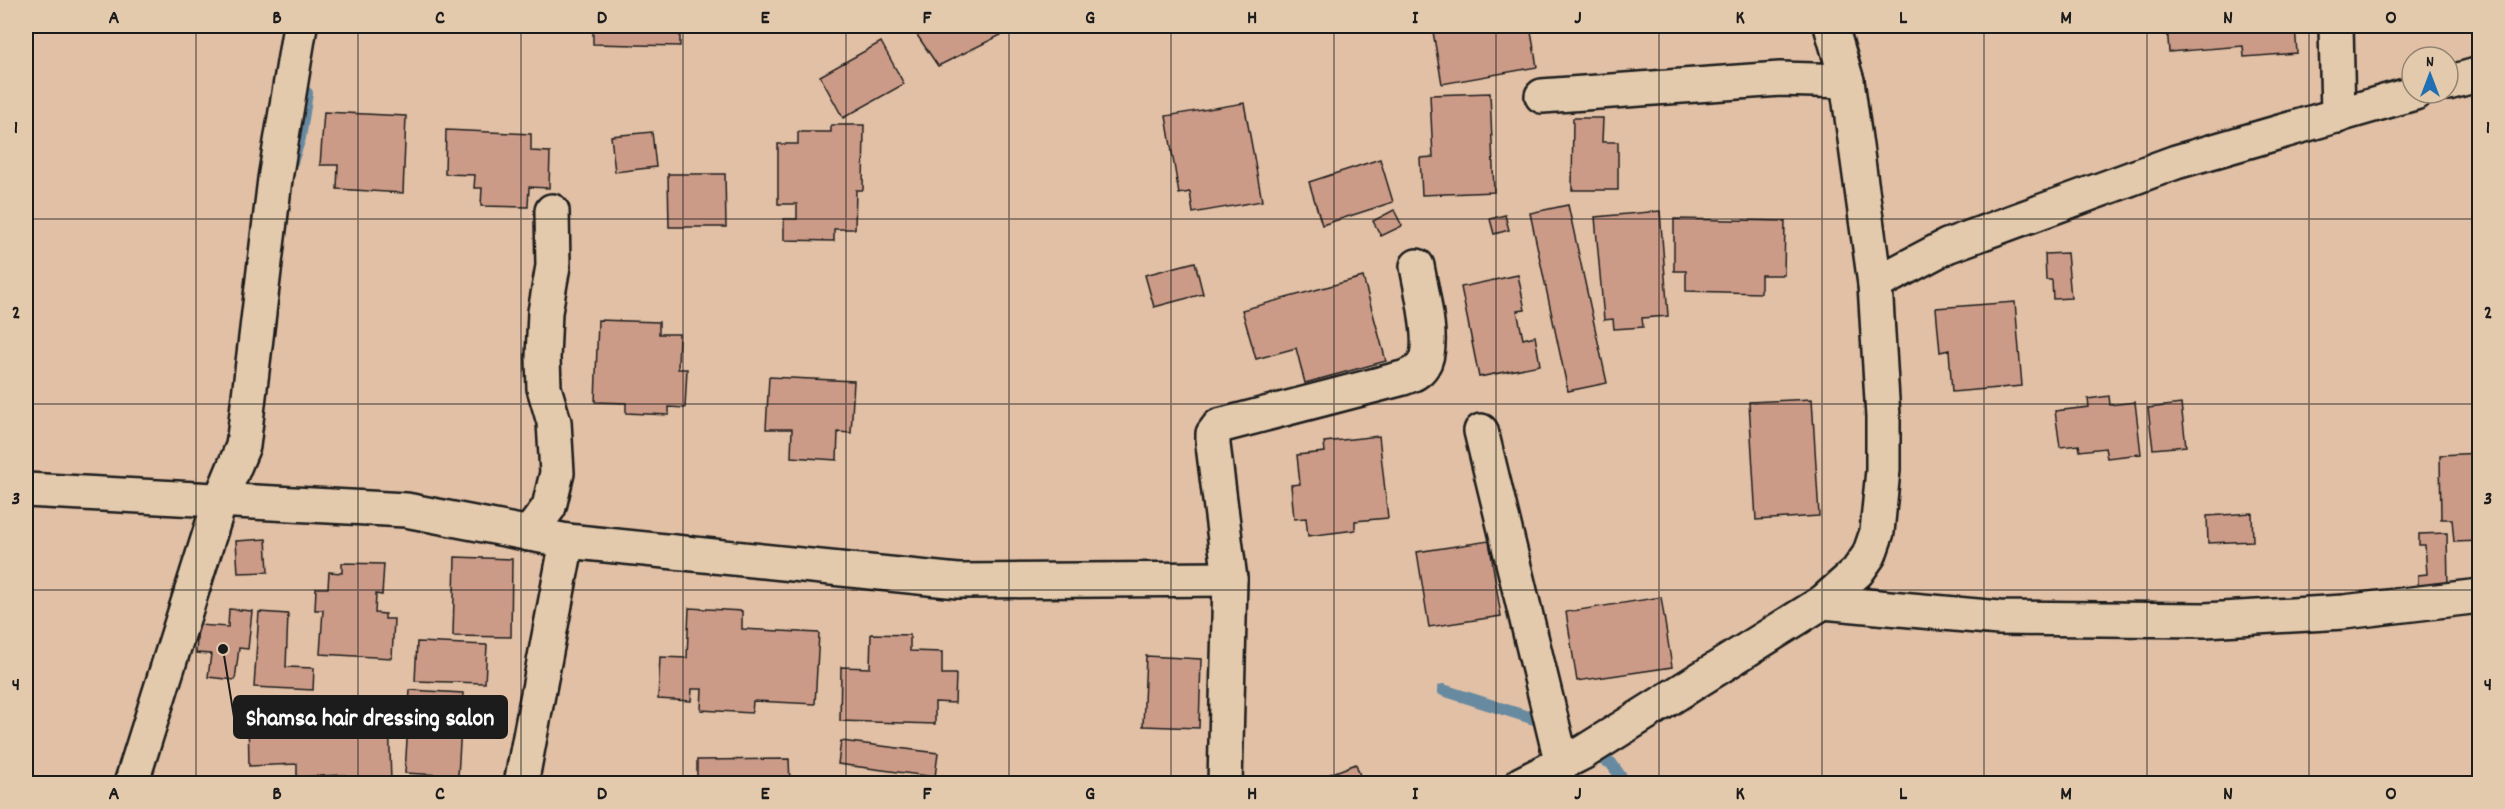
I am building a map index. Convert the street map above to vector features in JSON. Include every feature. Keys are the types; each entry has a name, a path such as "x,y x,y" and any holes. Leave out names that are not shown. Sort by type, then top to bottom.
{"street":[{"path":"131,783 220,501 243,446 275,179 300,26"},
{"path":"1521,783 1584,752 1823,602 1857,572 1869,555 1877,532 1883,470 1883,417 1875,284 1847,81 1831,26"},
{"path":"2336,26 2338,116"},
{"path":"2460,80 2480,74"},
{"path":"1542,96 1780,79 1847,81"},
{"path":"1875,284 1947,246 2014,219 2176,162 2400,97"},
{"path":"529,534 549,507 557,473 554,422 544,388 543,368 544,322 553,266 552,212"},
{"path":"1225,783 1230,579 1213,445 1215,429 1219,426 1403,378 1417,372 1424,364 1429,350 1417,266"},
{"path":"1481,431 1562,764"},
{"path":"26,490 406,510 567,541 958,580 1230,579"},
{"path":"521,783 567,541"},
{"path":"1823,602 1999,618 2205,620 2344,612 2480,596"}],"building":[{"path":"593,26 680,26 680,46 593,44"},
{"path":"911,26 1006,26 1009,31 938,66"},
{"path":"1432,26 1530,26 1537,67 1442,84"},
{"path":"2167,26 2295,26 2297,53 2244,57 2243,46 2169,52"},
{"path":"881,42 904,84 843,118 820,76"},
{"path":"1490,93 1494,192 1422,195 1420,158 1433,157 1430,95"},
{"path":"1244,103 1262,201 1193,213 1190,192 1179,194 1166,116"},
{"path":"324,112 406,116 403,193 337,189 338,165 320,165"},
{"path":"1573,118 1603,118 1602,142 1618,142 1618,190 1572,190"},
{"path":"831,125 864,125 863,190 856,190 855,229 834,229 834,241 784,240 784,219 797,219 797,204 778,204 778,144 798,144 798,132 831,132"},
{"path":"446,130 531,134 531,151 550,152 549,188 529,187 528,207 481,206 482,188 474,188 475,175 445,174"},
{"path":"652,132 656,167 615,172 611,136"},
{"path":"1380,159 1393,202 1322,225 1309,182"},
{"path":"668,174 725,174 726,227 669,227"},
{"path":"1568,205 1607,383 1568,391 1530,213"},
{"path":"1394,210 1402,226 1381,236 1373,221"},
{"path":"1660,211 1668,316 1642,318 1643,327 1614,329 1613,319 1604,320 1595,217"},
{"path":"1505,215 1509,230 1494,234 1490,219"},
{"path":"1674,219 1785,221 1784,275 1761,275 1761,293 1686,291 1686,271 1674,271"},
{"path":"2067,253 2071,298 2053,299 2052,280 2046,280 2045,254"},
{"path":"1195,262 1203,294 1154,307 1145,275"},
{"path":"1518,275 1525,310 1517,311 1523,339 1535,336 1540,365 1479,377 1461,287"},
{"path":"1363,277 1386,361 1305,383 1296,348 1256,359 1242,310"},
{"path":"2015,302 2022,386 1952,392 1949,350 1940,352 1936,308"},
{"path":"598,320 659,322 659,334 679,334 678,369 687,369 685,408 669,407 669,415 626,413 626,403 595,402"},
{"path":"769,377 854,381 851,433 838,432 837,460 791,457 792,429 766,429"},
{"path":"2109,396 2110,405 2135,402 2141,454 2107,458 2105,448 2080,451 2079,445 2060,447 2055,411 2089,407 2088,399"},
{"path":"1812,399 1819,516 1756,520 1749,402"},
{"path":"2181,404 2186,446 2153,449 2148,408"},
{"path":"1379,436 1388,518 1355,521 1355,530 1308,536 1306,518 1294,519 1291,485 1300,484 1297,455 1325,452 1324,442"},
{"path":"2480,453 2480,541 2454,542 2452,519 2441,519 2440,455"},
{"path":"2252,513 2253,541 2208,543 2207,516"},
{"path":"2447,533 2448,585 2418,586 2418,575 2427,574 2425,545 2419,545 2419,534"},
{"path":"266,539 268,572 238,573 236,541"},
{"path":"1489,541 1501,616 1429,627 1417,552"},
{"path":"455,557 512,559 511,637 453,636"},
{"path":"342,563 384,564 382,595 376,594 375,613 385,614 385,619 394,619 392,658 320,654 323,610 315,610 316,588 328,588 329,572 342,573"},
{"path":"1661,597 1672,667 1577,681 1566,612"},
{"path":"689,608 742,611 742,629 819,633 815,704 753,701 752,713 701,710 702,689 692,689 691,701 658,699 660,657 687,658"},
{"path":"229,609 252,611 248,649 239,648 235,680 208,677 211,654 196,653 198,625 228,627"},
{"path":"259,612 288,614 286,667 314,668 313,690 254,687"},
{"path":"871,634 910,635 910,651 942,652 942,674 956,674 955,703 935,702 935,724 840,721 841,667 870,668"},
{"path":"417,642 487,645 485,683 415,681"},
{"path":"1146,656 1201,659 1199,728 1143,726"},
{"path":"410,690 463,693 458,776 405,773"},
{"path":"354,704 354,716 389,715 391,784 345,784 345,775 297,777 297,764 249,766 248,712 289,710 289,705"},
{"path":"841,741 938,753 935,777 838,764"},
{"path":"789,759 790,784 697,784 697,760"},
{"path":"1356,764 1363,784 1304,784"}],"waterway":[{"path":"292,162 300,138 307,93"},
{"path":"1443,690 1547,723"},
{"path":"1587,753 1611,763 1626,784"}],"place":[{"name":"Shamsa hair dressing salon","path":"223,649"}]}
